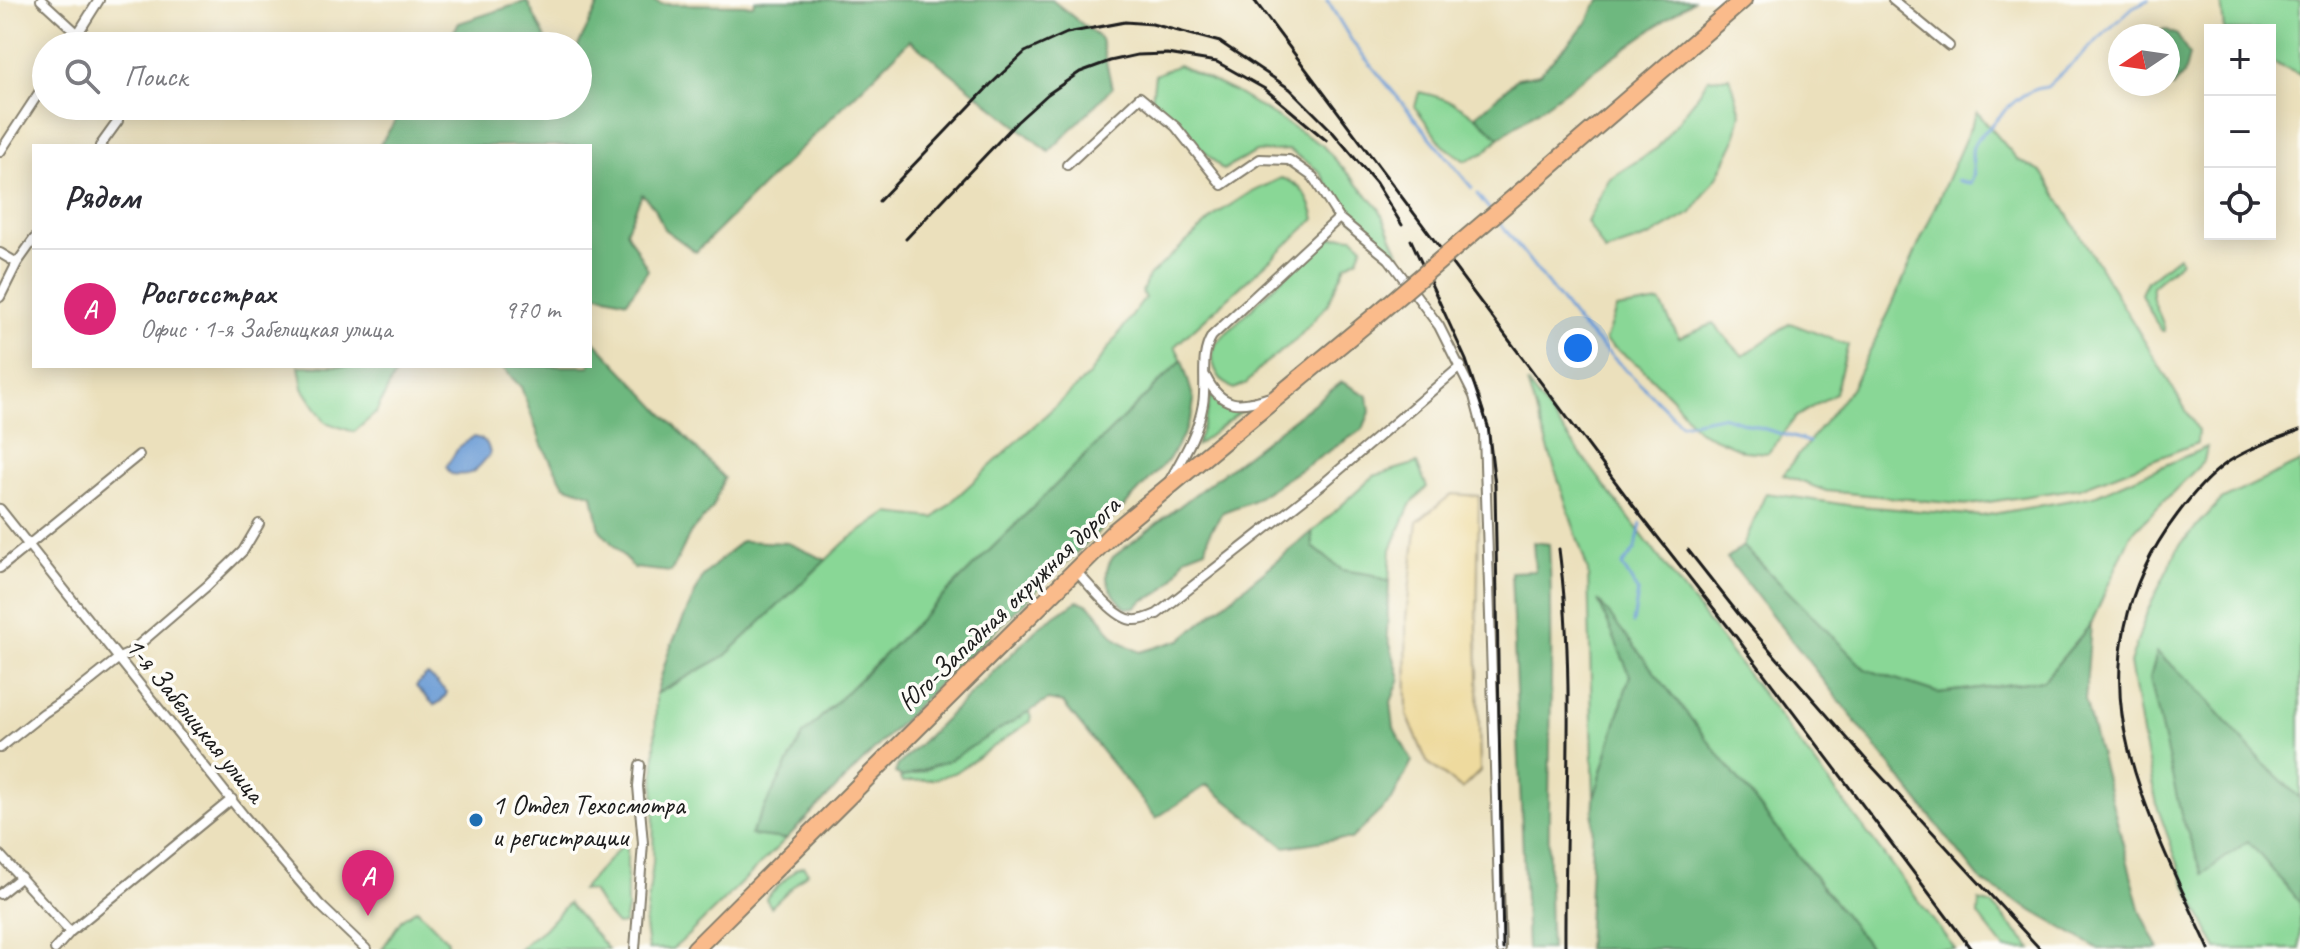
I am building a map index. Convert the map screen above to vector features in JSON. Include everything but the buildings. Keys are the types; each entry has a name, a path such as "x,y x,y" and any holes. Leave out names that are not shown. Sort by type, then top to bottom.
{"highway":[{"name":"Юго-Западная окружная дорога","path":"695,949 1075,569 1164,490 1375,316 1743,0"}],"street":[{"path":"41,0 76,32"},
{"path":"79,32 99,0"},
{"path":"1893,0 1949,46"},
{"path":"1067,165 1140,97 1176,127 1222,185 1260,159 1289,160 1313,177 1339,218 1389,259 1439,326 1461,366 1479,409 1486,460 1501,949"},
{"path":"0,152 32,103"},
{"path":"101,144 118,121"},
{"path":"1164,490 1195,434 1202,407 1205,349 1217,329 1339,218"},
{"path":"0,297 32,242"},
{"path":"0,253 17,263"},
{"path":"1075,569 1123,618 1139,620 1157,614 1324,483 1461,366"},
{"path":"1205,376 1219,396 1235,404 1248,404 1283,393"},
{"path":"0,568 139,455"},
{"name":"1-я Забелицкая улица","path":"0,509 244,816 319,904 366,949"},
{"path":"0,748 128,654 207,586 243,551 259,524"},
{"path":"635,949 643,843 638,786 640,765"},
{"path":"55,949 70,932 232,799"},
{"path":"0,855 70,932"},
{"path":"0,894 21,877"}],"green space":[{"path":"601,0 753,5 755,0 1052,0 1101,39 1112,88 1049,152 910,40 696,252 664,229 655,208 642,194 626,231 648,270 627,301 592,292 592,144 380,144 396,120 592,120 592,32 585,32"},
{"path":"1601,0 1693,0 1499,138 1476,116 1518,78 1539,74 1587,23"},
{"path":"2221,0 2300,0 2300,75 2276,64 2276,24 2223,24"},
{"path":"527,1 542,32 453,32 459,23"},
{"path":"2180,40 2189,55 2180,79"},
{"path":"1178,65 1235,92 1322,145 1379,208 1401,257 1347,214 1319,171 1289,150 1256,152 1223,170 1152,99 1155,75"},
{"path":"1730,77 1741,113 1735,141 1719,174 1691,213 1649,237 1605,252 1587,222 1609,179 1657,148 1708,79"},
{"path":"1419,92 1463,108 1499,138 1484,153 1465,161 1443,145 1415,107"},
{"path":"1977,112 2018,160 2043,173 2198,430 2197,443 2080,488 1969,505 1826,491 1783,475 1852,387 1889,312"},
{"path":"1281,178 1304,193 1315,219 1175,346 1182,360 803,735 751,835 786,839 680,943 672,949 648,949 645,926 653,862 656,694 725,656 845,542 888,513 934,518 1088,376 1145,298 1142,292 1148,277 1218,213"},
{"path":"1353,237 1363,246 1358,258 1346,265 1327,305 1296,340 1264,364 1247,383 1234,389 1228,385 1218,375 1213,363 1216,343 1308,253 1331,238"},
{"path":"2178,256 2181,261 2152,286 2165,331 2162,331 2141,294 2147,281"},
{"path":"1660,302 1679,338 1713,324 1743,356 1790,323 1848,345 1835,393 1796,417 1768,453 1744,451 1698,431 1673,399 1641,367 1605,341 1616,309"},
{"path":"592,338 724,478 712,509 691,532 671,572 634,568 600,530 593,495 564,485 542,445 521,387 503,368 592,368"},
{"path":"1182,360 1194,400 1185,432 1169,459 1116,515 941,682 786,839 750,835 803,735"},
{"path":"299,368 393,368 396,372 376,413 354,432 325,422 303,388"},
{"path":"1342,382 1368,396 1370,412 1363,429 1252,501 1223,512 1210,532 1206,549 1185,557 1173,579 1160,593 1137,607 1126,608 1116,597 1107,578 1113,557"},
{"path":"1527,383 1955,949 1871,949 1600,603 1630,675 1594,799 1588,571"},
{"path":"1211,395 1224,405 1244,409 1196,446 1207,414"},
{"path":"2207,447 2204,461 2131,534 2091,624 2044,680 1938,693 1864,669 1743,546 1766,493 1847,505 1982,516 2094,496"},
{"path":"2300,462 2300,949 2217,949 2185,883 2158,809 2130,663 2147,612 2179,546 2221,500"},
{"path":"1417,463 1427,487 1410,505 1391,549 1389,582 1374,575 1342,570 1313,547 1312,532 1374,476"},
{"path":"1312,532 1313,547 1342,570 1374,575 1389,582 1387,634 1400,678 1391,702 1394,728 1412,761 1392,800 1351,839 1285,847 1207,785 1156,818 1063,703 1048,700 948,761 903,777 895,773 898,765 1041,625 1077,601 1090,606 1118,640 1140,652 1180,640"},
{"path":"741,541 788,543 826,560 725,656 656,694 669,650 703,576"},
{"path":"1533,542 1549,544 1551,949 1527,949 1511,572 1535,571"},
{"path":"1743,546 1865,669 1938,693 2044,680 2091,624 2085,700 2141,912 2159,949 2099,949 1982,882 1727,558"},
{"path":"1598,600 1871,949 1587,949 1594,799 1630,675"},
{"path":"2157,652 2195,686 2262,762 2300,798 2300,903 2248,841 2203,874 2181,815 2150,678"},
{"path":"1027,711 1031,721 956,772 935,779 901,781 900,778 924,771"},
{"path":"627,840 627,909 624,924 617,925 592,891 581,890"},
{"path":"803,866 808,872 771,907 766,899 768,896"},
{"path":"1979,901 1993,905 2032,949 2005,949 1978,915"},
{"path":"568,903 608,949 518,949 544,929"},
{"path":"417,909 448,941 446,949 382,949 402,919"}],"sand":[{"path":"1452,494 1479,496 1477,629 1480,771 1462,789 1427,762 1407,715 1406,618 1417,522"}],"water":[{"path":"473,437 485,442 490,454 474,471 451,474 446,467 459,447"},
{"path":"428,675 447,692 434,705 416,686"}],"waterway":[{"path":"1327,0 1353,43 1472,188"},
{"path":"1958,180 1970,184 1973,146 2008,107 2022,96 2047,87 2133,7 2148,0"},
{"path":"1477,194 1490,210"},
{"path":"1497,219 1578,323 1681,424 1721,416 1809,442"},
{"path":"1633,623 1638,592 1622,565 1635,550 1641,524"}],"railway":[{"path":"1254,0 1971,949"},
{"path":"879,201 1025,52 1067,33 1125,22 1152,24 1220,42 1290,89 1330,129 1376,183 1402,225"},
{"path":"906,239 1017,122 1048,94 1080,72 1110,61 1137,55 1167,54 1217,62 1265,89 1327,141"},
{"path":"1411,240 1466,360 1488,426 1495,485 1503,949"},
{"path":"2209,949 2154,826 2129,751 2120,688 2125,627 2144,569 2159,542 2194,494 2228,462 2300,430"},
{"path":"1559,549 1568,698 1565,949"},
{"path":"1688,550 1740,616 1869,763 2040,949"}],"place":[{"name":"1 Отдел Техосмотра и регистрации","path":"476,820"},
{"name":"Росгосстрах","path":"368,916"}]}
